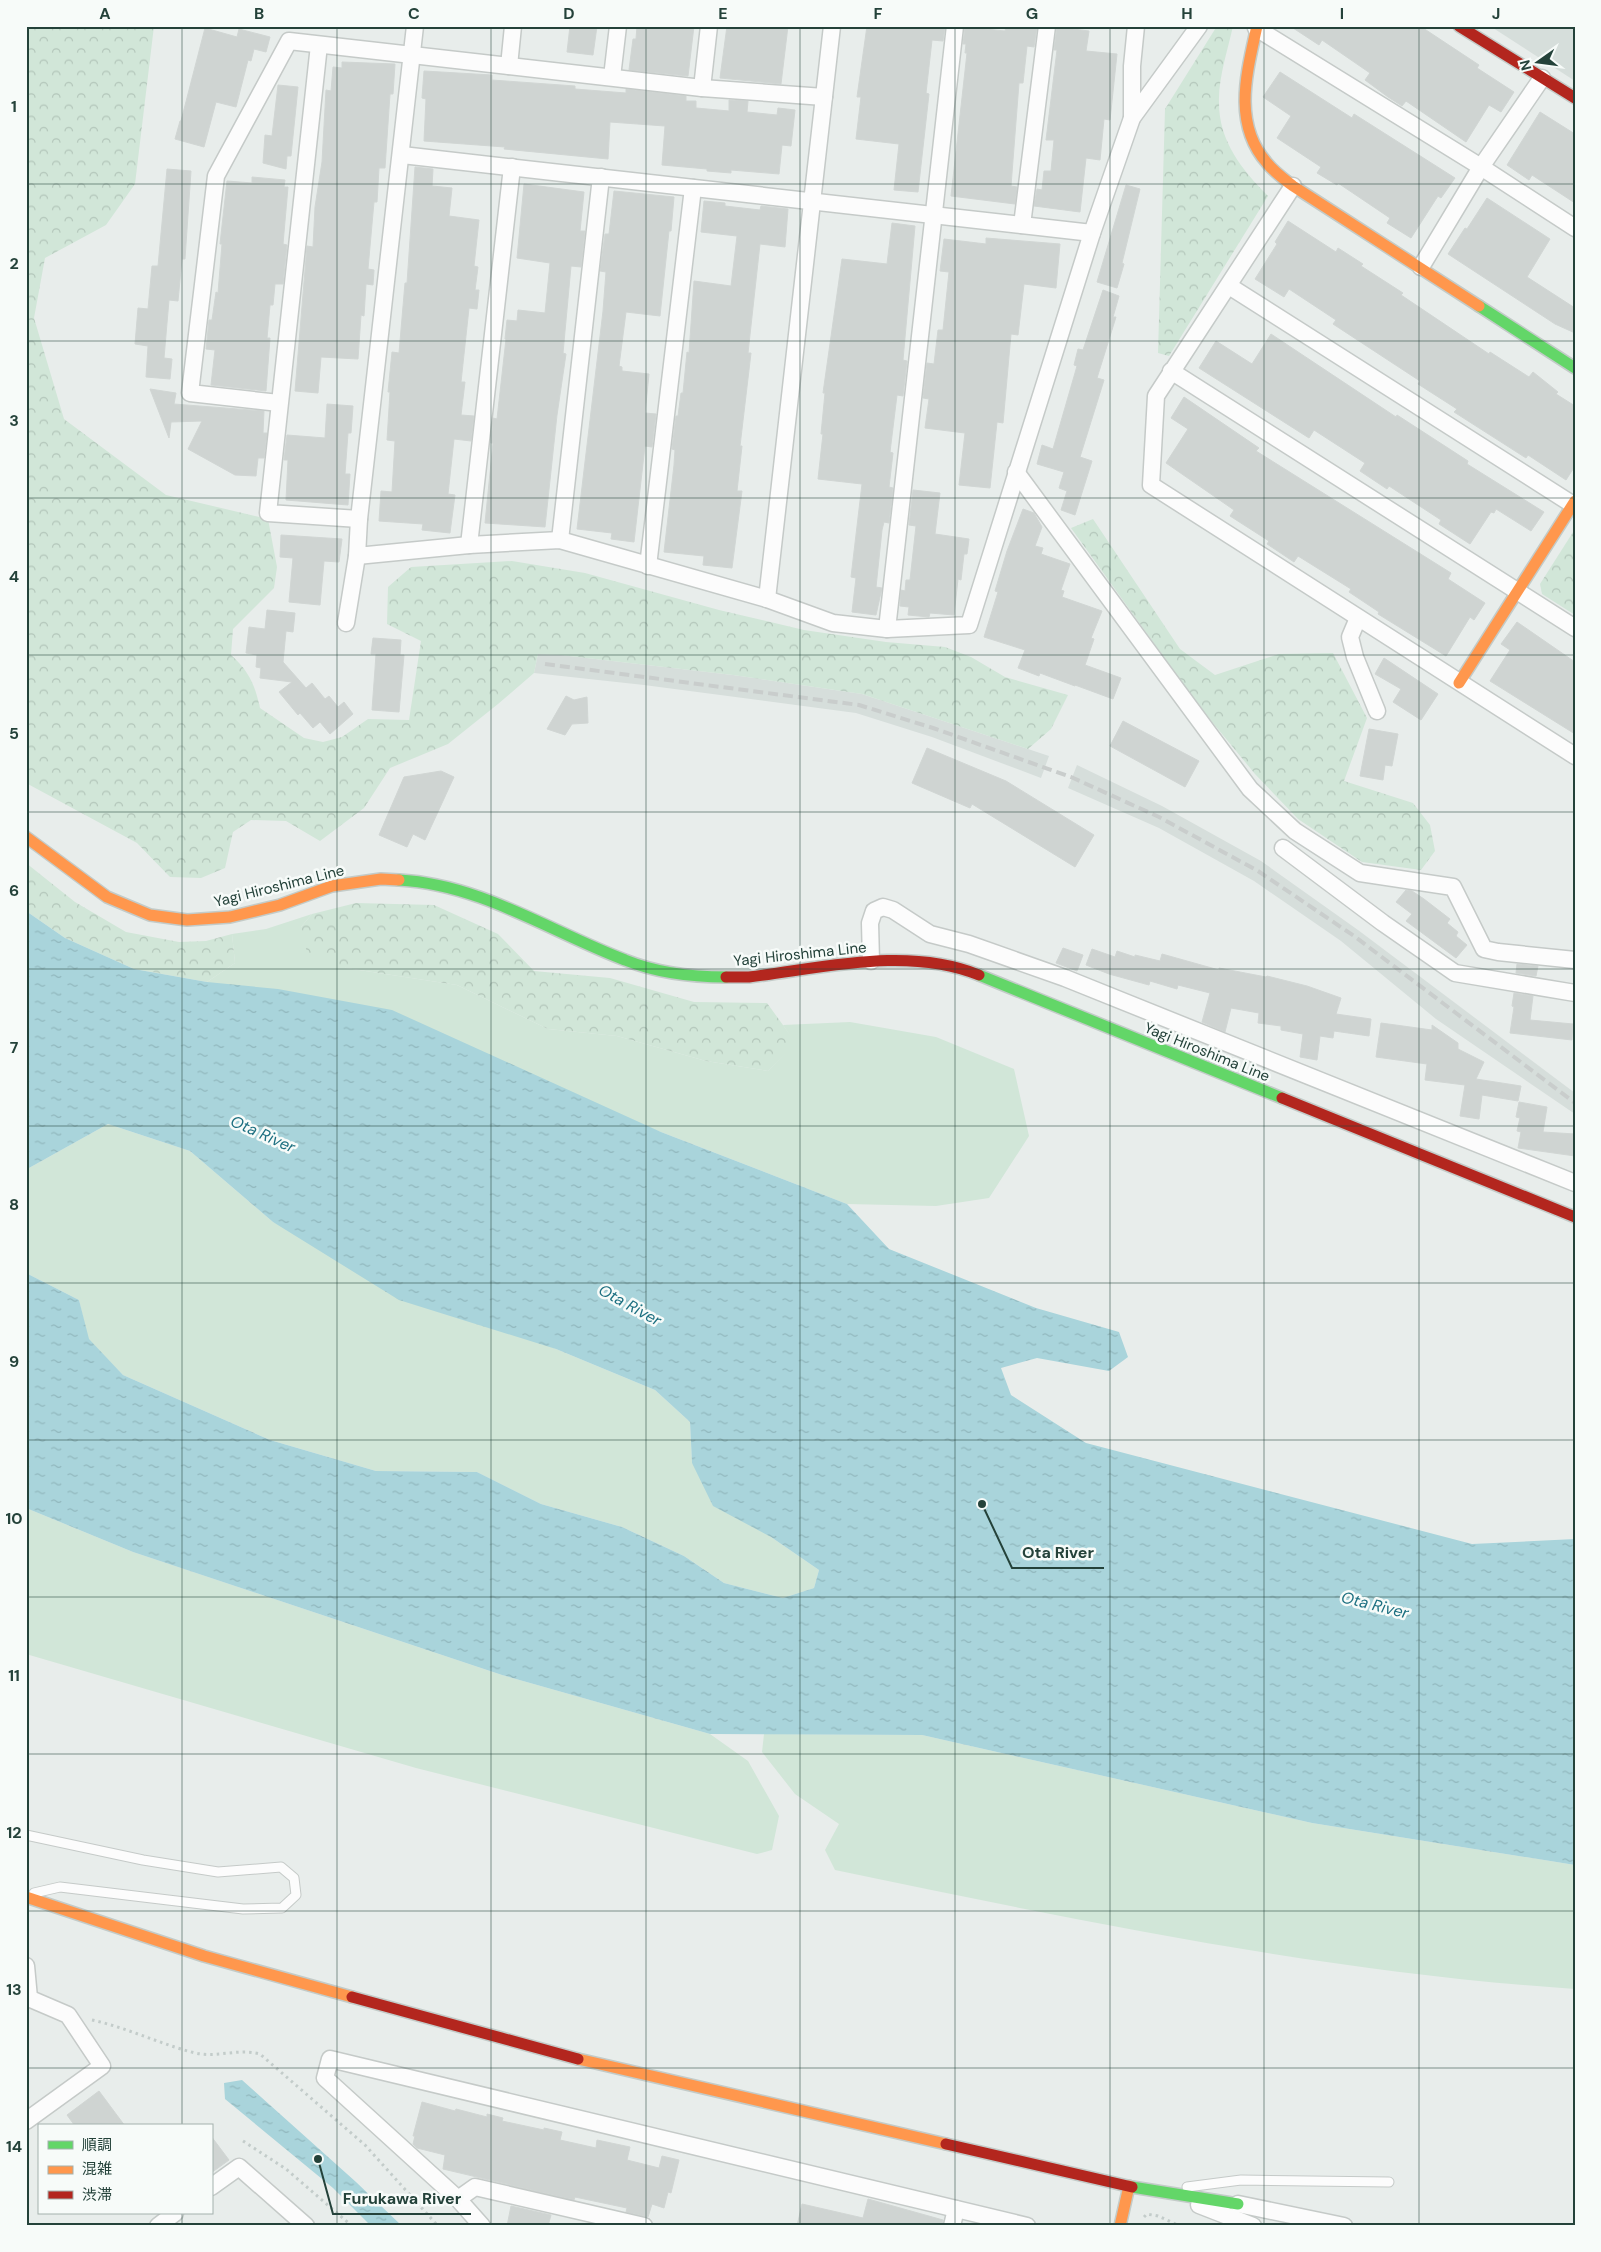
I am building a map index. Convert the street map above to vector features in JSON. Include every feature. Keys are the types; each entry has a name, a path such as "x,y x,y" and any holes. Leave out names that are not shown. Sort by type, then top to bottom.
{"street":[{"path":"346,623 357,556 359,519 402,155 415,26"},
{"path":"509,66 513,26"},
{"path":"612,78 618,26"},
{"path":"702,88 709,26"},
{"path":"767,599 832,26"},
{"path":"887,629 955,26"},
{"path":"1022,225 1047,26"},
{"path":"1132,118 1132,66 1136,26"},
{"path":"357,556 469,545 560,540 767,599 833,622 887,629 969,625 1092,233 1132,118 1199,26"},
{"path":"1459,26 1575,98"},
{"path":"1575,228 1257,27 1242,105 1248,134 1265,161 1293,186 1575,368"},
{"path":"279,403 190,393 216,176 289,41 702,88 824,98"},
{"path":"319,45 268,513 359,519"},
{"path":"1421,267 1481,167 1542,78"},
{"path":"402,155 1092,233"},
{"path":"469,545 512,167"},
{"path":"560,540 601,177"},
{"path":"1293,186 1156,396 1151,485 1575,756"},
{"path":"648,566 692,188"},
{"path":"1229,286 1574,504 1459,682"},
{"path":"1171,371 1575,628"},
{"path":"1016,472 1250,789 1296,831 1360,873 1453,887 1484,949 1575,960"},
{"path":"1358,618 1350,637 1355,657 1377,711"},
{"name":"Yagi Hiroshima Line","path":"26,838 108,897 150,915 187,920 230,917 280,904 332,886 380,879 420,881 484,898 626,961 687,975 749,976 892,959 938,964 974,973 1575,1217"},
{"path":"1283,848 1383,923 1455,973 1575,993"},
{"path":"871,961 870,923 874,912 883,907 893,910 930,934 969,944 1065,978 1575,1183"},
{"path":"26,1896 204,1956 615,2069 1129,2186 1238,2204 1344,2226"},
{"path":"26,1966 28,1997 68,2015 102,2066 26,2122"},
{"path":"482,2226 458,2199 325,2078 330,2059 1028,2226"},
{"path":"212,2186 239,2167 306,2226"},
{"path":"458,2199 475,2186 644,2226"},
{"path":"1120,2226 1129,2186"},
{"path":"1159,2190 1253,2226"},
{"path":"952,2226 956,2209"},
{"path":"158,2226 174,2214"}],"lane":[{"path":"26,1835 143,1860 218,1872 281,1867 294,1878 296,1895 282,1908 243,1909 60,1887 26,1896"},
{"path":"1159,2190 1240,2180 1389,2182"}],"path":[{"path":"68,2015 116,2025 196,2053 213,2054 247,2050 260,2054 365,2145 438,2226"},
{"path":"243,2141 286,2169 352,2226"},
{"path":"1140,2220 1147,2214 1158,2216 1180,2226"}],"shaded area":[{"path":"1490,26 1575,26 1575,81"},
{"path":"538,654 733,675 862,694 1049,756 1041,778 932,737 856,713 644,685 534,673"},
{"path":"1077,765 1162,806 1261,861 1358,930 1575,1093 1575,1114 1436,1019 1341,941 1254,881 1159,828 1068,788"}],"green space":[{"path":"26,26 154,26 135,184 106,225 45,258 34,318 64,419 166,495 268,519 277,567 274,588 233,629 231,655 250,679 260,708 304,738 323,742 342,737 368,719 409,720 421,641 387,624 388,587 411,567 512,561 585,573 719,610 804,630 886,642 945,647 971,657 1005,677 1068,695 1051,729 1028,749 862,694 733,675 538,654 534,673 498,704 448,744 390,768 364,808 320,841 286,821 251,820 233,832 225,868 201,878 170,877 137,843 26,783"},
{"path":"1217,26 1233,26 1219,94 1220,117 1223,130 1241,165 1268,196 1169,356 1158,353 1165,109"},
{"path":"1093,519 1180,649 1215,675 1279,654 1333,653 1367,718 1344,781 1413,803 1430,825 1435,851 1421,870 1362,862 1298,819 1255,774 1199,706 1071,528"},
{"path":"1575,529 1575,615 1542,594 1540,584"},
{"path":"26,863 75,902 126,932 179,942 206,941 232,934 235,963 207,982 134,969 65,938 26,911"},
{"path":"356,903 434,905 498,934 534,971 610,978 694,1002 767,1003 796,1043 768,1071 706,1061 617,1036 548,1029 457,985 346,968 307,953 301,927 312,914"},
{"path":"312,914 301,927 346,968 457,985 548,1029 617,1036 706,1061 768,1071 795,1043 783,1025 850,1022 936,1037 1014,1069 1029,1136 989,1198 936,1206 847,1204 661,1132 207,982 235,963 232,934 266,929"},
{"path":"108,1124 190,1151 273,1222 556,1349 655,1390 690,1422 692,1463 771,1537 819,1570 814,1588 783,1598 724,1583 684,1556 622,1527 541,1504 477,1472 376,1471 270,1440 123,1375 88,1339 79,1300 26,1273 26,1168"},
{"path":"26,1508 133,1552 502,1675 710,1734 748,1761 779,1816 772,1850 757,1854 416,1768 26,1654"},
{"path":"764,1734 922,1735 1312,1823 1575,1865 1575,1989 1481,1981 1295,1957 1111,1926 835,1870 825,1850 839,1824 795,1794 762,1752"}],"water":[{"path":"26,911 65,938 134,969 207,982 278,989 392,1010 661,1132 847,1204 889,1249 1036,1308 1119,1332 1128,1357 1109,1371 1037,1358 1001,1368 1011,1395 1086,1443 1472,1544 1575,1539 1575,1865 1312,1823 922,1735 710,1734 502,1675 133,1552 26,1508 26,1273 79,1300 89,1339 123,1375 270,1440 376,1471 477,1472 541,1504 622,1527 684,1556 724,1583 783,1598 814,1588 819,1570 771,1537 713,1506 692,1463 690,1422 655,1390 556,1349 399,1300 273,1222 190,1151 108,1124 26,1168"},
{"path":"242,2080 402,2226 371,2226 333,2188 225,2099 224,2083"}],"building":[{"path":"570,26 597,26 593,55 567,52"},
{"path":"637,26 694,26 688,76 629,70 633,39 636,39"},
{"path":"727,26 788,26 781,84 720,78"},
{"path":"867,26 945,26 943,41 932,40 926,93 929,94 918,192 894,190 899,144 856,139 861,97 857,97"},
{"path":"1006,26 1037,26 1034,47 1027,46 1023,83 1019,83 1011,186 1017,187 1015,204 951,196 967,53 965,53 966,44 963,44 965,27 1005,31"},
{"path":"1290,26 1420,26 1479,65 1477,68 1514,92 1501,112 1489,105 1466,142 1406,101 1402,106 1388,97 1365,80 1370,73 1322,40 1319,45"},
{"path":"1057,27 1089,31 1086,51 1117,54 1110,120 1104,119 1100,160 1086,158 1080,212 1034,206 1037,189 1042,190 1044,171 1051,171 1054,140 1046,140 1057,50 1054,50"},
{"path":"205,28 237,37 239,29 270,37 266,52 254,49 251,61 248,60 236,107 216,102 204,147 175,139"},
{"path":"342,62 395,64 393,94 390,94 385,168 379,168 377,202 374,202 368,269 374,270 373,285 366,284 364,316 361,315 358,359 321,357 318,393 295,391 307,246 313,247 315,207 322,162 326,90 331,91 333,67 342,68"},
{"path":"424,71 492,75 492,80 575,86 575,89 626,93 626,89 686,96 686,101 696,101 696,108 729,111 729,100 748,101 747,112 777,115 778,108 795,110 791,146 782,145 779,174 731,170 731,173 662,165 665,126 610,122 608,159 504,149 505,147 424,141 426,99 422,98"},
{"path":"1280,72 1352,118 1354,114 1455,178 1441,198 1438,196 1411,238 1387,223 1390,218 1338,183 1337,185 1317,173 1321,167 1277,138 1291,116 1263,97"},
{"path":"278,85 298,87 291,156 287,156 286,169 263,163 265,135 272,136"},
{"path":"1540,112 1575,134 1575,203 1532,175 1529,180 1507,165"},
{"path":"415,167 433,169 432,186 452,188 449,216 479,220 474,266 478,267 475,290 479,290 477,309 469,308 461,382 465,382 461,415 474,416 471,441 454,439 448,494 455,495 450,533 422,530 423,524 379,521 381,491 392,492 395,441 387,440 390,392 388,392 392,352 399,353 405,283 407,283"},
{"path":"167,169 191,171 185,259 182,259 178,301 169,300 164,358 172,359 170,379 146,377 148,346 135,344 138,308 148,309 152,266 158,266"},
{"path":"252,177 285,180 284,187 288,187 283,244 287,245 283,284 275,284 273,305 270,305 267,338 270,338 266,391 211,385 215,350 206,349 209,320 212,320 216,292 218,293 222,244 220,244 227,181 252,183"},
{"path":"524,184 584,192 580,231 585,231 581,267 571,266 563,353 566,354 557,415 545,527 485,523 493,443 491,443 493,418 497,419 507,320 517,321 518,310 545,313 550,263 517,258"},
{"path":"1126,185 1140,189 1117,288 1097,282"},
{"path":"614,191 674,197 660,316 626,312 619,366 622,367 622,371 649,374 645,413 656,414 652,447 645,446 634,542 611,539 612,533 577,529 603,311 606,272 600,271 605,234 609,234"},
{"path":"1487,198 1550,239 1527,277 1575,308 1575,333 1555,324 1448,254"},
{"path":"704,201 725,203 725,206 760,210 761,206 788,209 785,247 760,244 748,353 751,353 740,446 742,446 737,491 742,491 732,568 703,565 704,556 664,552 674,465 675,450 672,449 676,416 678,416 681,393 683,393 687,352 689,353 694,281 731,286 737,236 701,232"},
{"path":"1288,221 1336,252 1338,248 1363,264 1361,266 1403,293 1401,295 1489,354 1490,352 1529,377 1533,372 1558,392 1556,394 1575,406 1575,466 1566,480 1528,455 1526,458 1454,412 1457,409 1418,384 1420,381 1333,324 1336,320 1289,289 1284,297 1255,279 1277,244 1275,242"},
{"path":"892,223 915,226 903,360 907,361 903,396 897,395 890,452 893,453 889,487 893,488 889,523 884,522 882,530 876,587 882,588 876,615 852,612 856,578 851,577 862,484 818,479 823,434 821,434 825,393 823,393 842,259 887,264"},
{"path":"986,238 1060,244 1056,288 1024,284 1018,335 1011,334 1003,423 997,422 990,488 959,485 965,433 925,428 929,399 923,398 927,363 934,364 938,330 943,330 949,272 940,271 944,239 986,244"},
{"path":"1103,290 1119,296 1113,317 1116,317 1097,378 1104,380 1080,457 1092,461 1075,515 1061,510 1067,491 1059,488 1064,472 1037,464 1042,445 1053,449 1077,366 1074,365 1078,349 1083,350"},
{"path":"1271,334 1396,417 1397,415 1468,461 1467,464 1544,512 1531,531 1496,509 1494,513 1491,512 1470,544 1439,524 1441,520 1389,486 1387,489 1360,471 1365,463 1314,430 1309,438 1199,368 1216,341 1252,364"},
{"path":"150,389 176,393 174,404 264,411 263,433 267,433 264,458 258,458 256,476 235,475 188,449 202,421 171,422 169,438"},
{"path":"1184,397 1259,448 1256,451 1451,573 1448,579 1485,603 1474,620 1470,617 1446,656 1378,614 1379,612 1349,592 1351,589 1298,556 1294,562 1267,544 1269,541 1230,516 1234,510 1166,463 1188,429 1171,418"},
{"path":"327,404 353,406 351,433 348,433 345,474 350,474 348,505 286,500 288,460 284,460 287,435 325,438"},
{"path":"913,490 940,493 935,534 969,539 967,554 964,554 961,580 958,579 954,615 930,613 929,617 908,615 909,607 900,606 901,590 905,591 906,580 910,580 916,526 909,525"},
{"path":"1023,509 1034,513 1042,527 1035,546 1043,548 1041,554 1070,564 1061,590 1064,591 1062,597 1102,611 1091,638 1094,639 1085,665 1121,678 1113,699 1040,673 1039,676 1018,668 1025,650 984,637 998,592 995,591 1007,551"},
{"path":"281,535 342,539 339,562 324,561 320,605 289,602 293,558 280,557"},
{"path":"267,610 295,613 293,632 286,631 283,662 306,688 312,683 325,699 329,696 338,707 344,702 353,714 330,734 320,722 313,728 300,713 298,715 279,692 292,682 260,678 261,668 256,667 257,655 246,653 249,627 265,629"},
{"path":"1517,622 1575,662 1575,734 1490,681 1510,650 1501,644"},
{"path":"373,638 401,640 400,655 404,655 399,712 372,710 376,654 371,654"},
{"path":"1384,658 1438,694 1421,720 1393,702 1401,689 1375,674"},
{"path":"566,696 574,700 587,697 588,723 572,724 565,735 547,729"},
{"path":"1123,721 1199,761 1185,787 1110,746"},
{"path":"1369,729 1398,734 1392,766 1385,765 1383,780 1360,776"},
{"path":"927,748 1006,781 1094,835 1075,867 972,804 970,808 912,783"},
{"path":"441,771 454,777 425,840 413,834 407,847 379,835 404,777"},
{"path":"1406,890 1412,891 1450,919 1447,923 1458,932 1456,936 1467,945 1456,958 1406,921 1412,914 1396,902"},
{"path":"1063,948 1083,955 1077,971 1056,963"},
{"path":"1092,949 1115,957 1117,951 1135,957 1135,955 1160,961 1162,954 1219,970 1219,968 1267,976 1307,986 1341,998 1336,1014 1371,1019 1369,1036 1334,1031 1333,1038 1320,1036 1317,1060 1300,1057 1303,1034 1281,1030 1281,1026 1258,1023 1259,1013 1231,1008 1225,1032 1202,1022 1210,993 1178,985 1177,989 1150,981 1149,985 1109,974 1086,965"},
{"path":"1517,964 1538,966 1536,976 1516,973"},
{"path":"1514,993 1533,996 1530,1020 1573,1024 1572,1040 1510,1033"},
{"path":"1381,1023 1432,1030 1432,1025 1458,1043 1458,1049 1484,1062 1476,1079 1521,1086 1518,1101 1482,1095 1479,1119 1460,1116 1465,1085 1425,1080 1427,1064 1376,1057"},
{"path":"1519,1102 1547,1107 1543,1132 1575,1134 1575,1156 1518,1148 1521,1132 1517,1131 1520,1118 1516,1117"},
{"path":"99,2091 124,2124 74,2124 67,2115"},
{"path":"422,2102 487,2117 487,2114 503,2118 502,2121 562,2132 560,2140 596,2148 597,2140 630,2147 627,2160 659,2168 662,2156 679,2160 671,2193 668,2192 664,2208 652,2204 648,2217 626,2212 627,2208 575,2197 574,2200 443,2169 445,2155 417,2148 413,2144 415,2136 413,2136"},
{"path":"212,2137 229,2160 212,2172"},
{"path":"868,2199 943,2220 942,2226 797,2226 802,2204 863,2218"},
{"path":"511,2206 551,2215 548,2226 507,2226"}],"railway":[{"path":"545,664 859,705 933,728 1071,777 1159,817 1258,871 1354,936 1575,1103"}],"traffic: fast":[{"path":"1479,306 1575,368"},
{"path":"399,880 429,883 487,900 597,949 650,968 688,975 726,977"},
{"path":"979,975 1282,1098"},
{"path":"1132,2187 1238,2204"}],"traffic: slow":[{"path":"1257,26 1249,61 1245,97 1246,114 1249,131 1256,148 1267,163 1293,186 1479,306"},
{"path":"1459,683 1575,501"},
{"path":"26,837 107,897 150,915 187,920 230,917 280,905 332,886 381,879 399,880"},
{"path":"26,1897 204,1956 352,1997"},
{"path":"578,2059 946,2144"},
{"path":"1120,2226 1129,2186"}],"traffic: jam":[{"path":"1459,26 1575,98"},
{"path":"726,977 749,977 836,965 894,961 952,966 979,975"},
{"path":"1282,1098 1575,1217"},
{"path":"352,1997 578,2059"},
{"path":"946,2144 1132,2187"}],"place":[{"name":"Ota River","path":"982,1504"},
{"name":"Furukawa River","path":"318,2159"}]}
